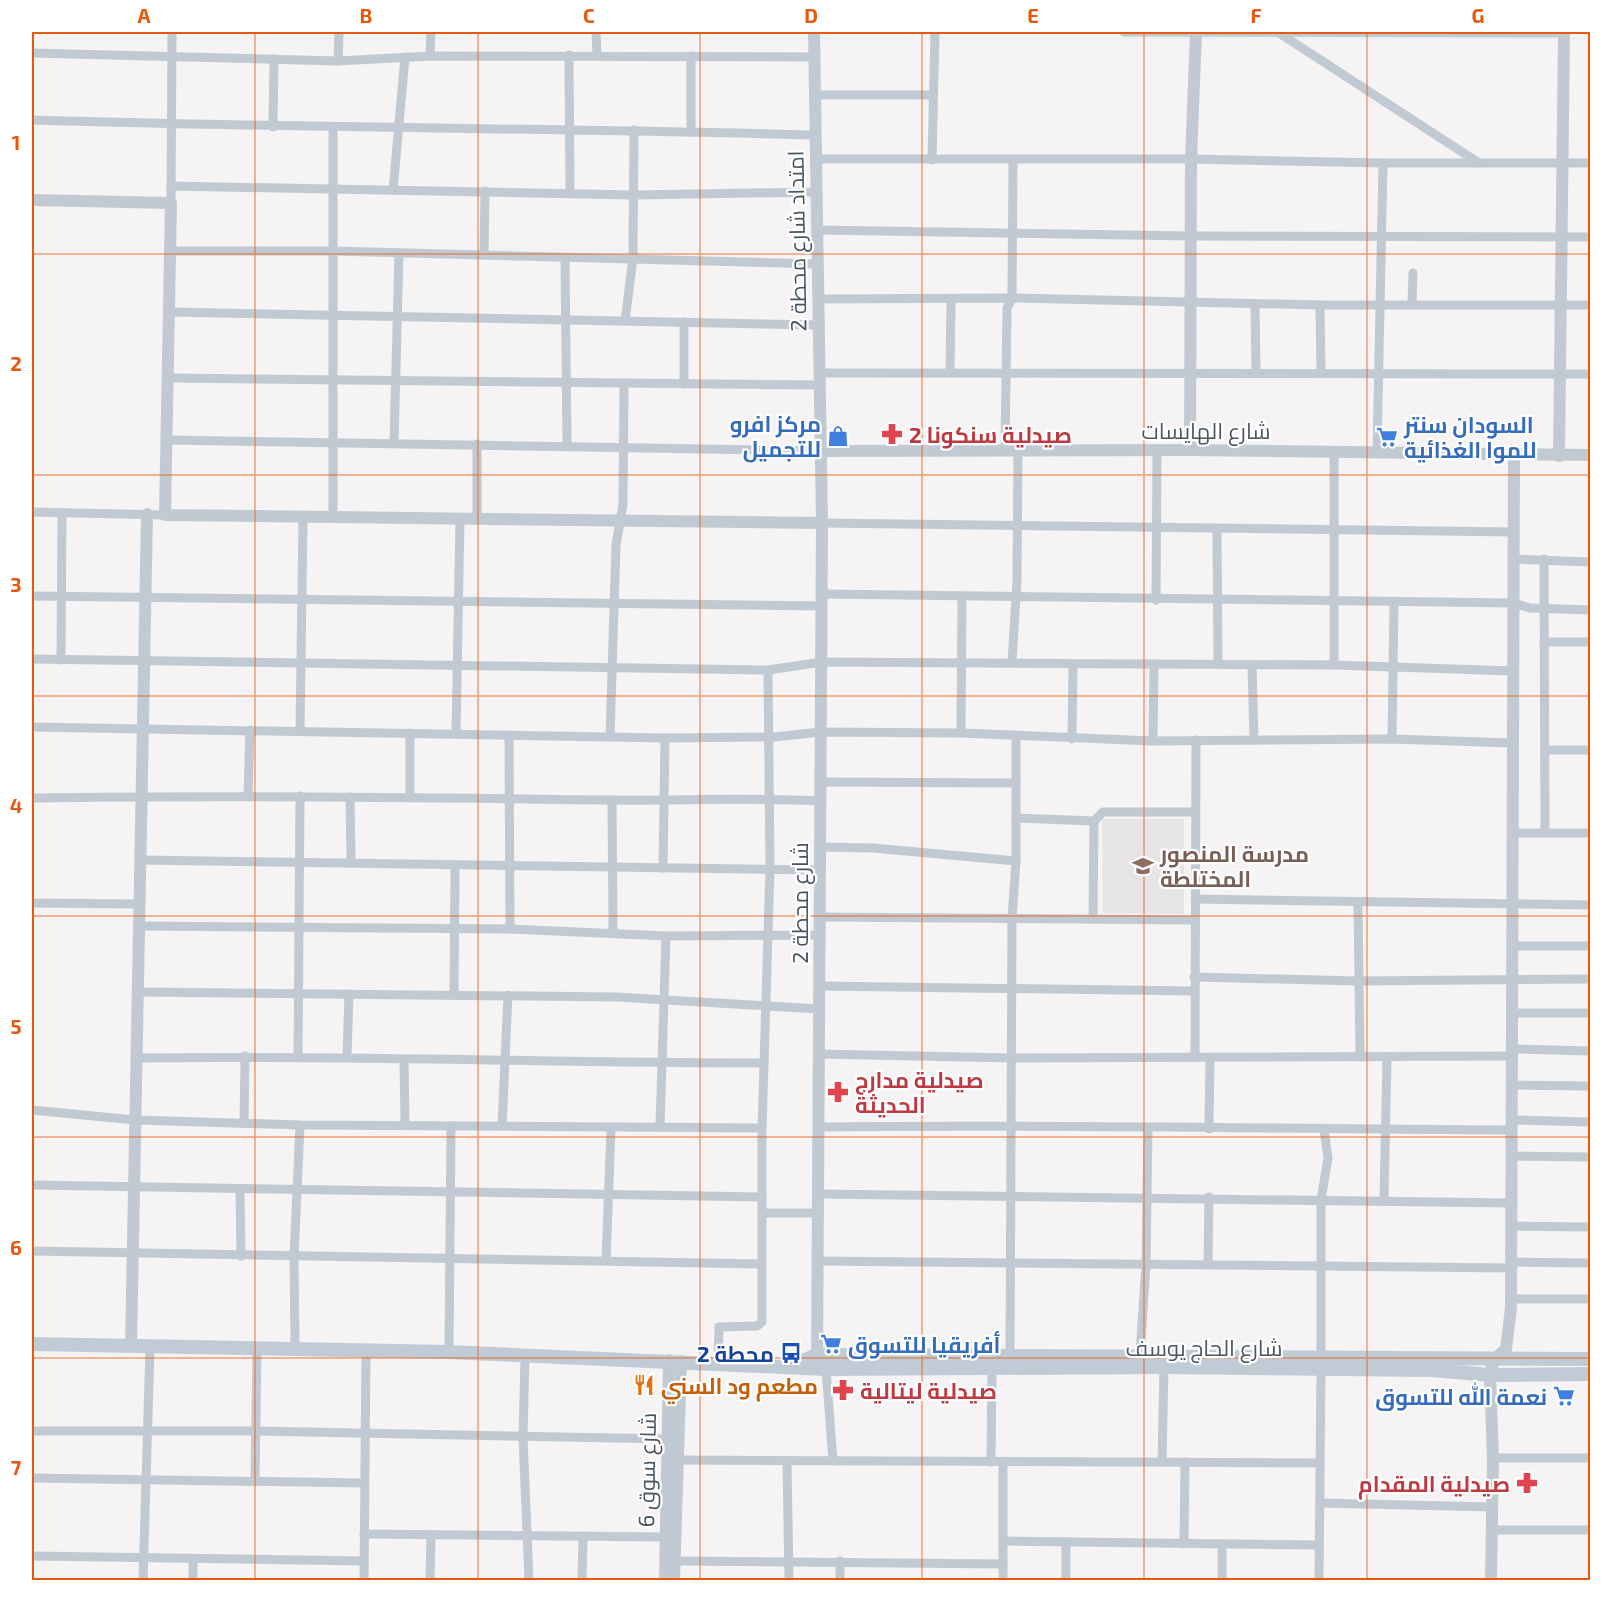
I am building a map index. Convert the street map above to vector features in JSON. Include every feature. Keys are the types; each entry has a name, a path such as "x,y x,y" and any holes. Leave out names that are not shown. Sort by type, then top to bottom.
{"main road":[{"path":"32,1344 448,1352 675,1360 785,1368 820,1364"},
{"name":"شارع الحاج يوسف","path":"820,1364 1010,1356 1140,1356 1321,1363 1490,1375 1590,1374"},
{"name":"شارع الحاج يوسف","path":"820,1364 992,1368 1164,1367 1494,1359 1590,1359"}],"street":[{"path":"165,514 171,251 172,32"},
{"path":"338,61 339,32"},
{"path":"430,56 431,32"},
{"path":"596,32 597,55"},
{"name":"امتداد شارع محطة 2","path":"814,32 821,451"},
{"path":"932,160 934,32"},
{"path":"1124,32 1564,32 1559,456"},
{"path":"1190,450 1191,159 1196,32"},
{"path":"1278,32 1479,163"},
{"path":"32,53 338,61 430,56 814,57"},
{"path":"569,55 572,130 570,192"},
{"path":"691,56 691,132"},
{"path":"393,190 405,57"},
{"path":"273,127 274,59"},
{"path":"814,95 933,95"},
{"path":"32,120 273,127 634,130 815,135"},
{"path":"333,128 333,518"},
{"path":"625,321 633,258 634,130"},
{"path":"815,159 1191,159 1383,163 1590,163"},
{"path":"1005,450 1007,308 1012,298 1013,160"},
{"path":"1377,452 1383,163"},
{"path":"171,186 634,195 816,192"},
{"path":"484,191 484,255"},
{"path":"32,200 171,203"},
{"path":"818,230 1191,237 1590,237"},
{"path":"171,251 333,251 818,264"},
{"path":"394,442 399,253"},
{"path":"565,258 567,446"},
{"path":"1412,304 1413,273"},
{"path":"818,299 1012,298 1320,306 1590,305"},
{"path":"950,372 951,300"},
{"path":"1254,304 1256,373"},
{"path":"1320,306 1322,373"},
{"path":"170,312 818,325"},
{"path":"684,322 684,384"},
{"path":"168,378 684,384 950,372 1590,374"},
{"path":"610,736 613,603 616,545 621,521 624,447 624,383"},
{"path":"167,440 394,442 821,451"},
{"path":"477,444 477,519"},
{"path":"1156,600 1157,450"},
{"name":"شارع الهايسات","path":"821,451 1190,450 1590,455"},
{"name":"شارع محطة 2","path":"820,1364 817,1194 822,662 821,451"},
{"path":"1012,663 1018,525 1018,451"},
{"path":"1334,452 1334,665"},
{"path":"1491,1581 1493,1458 1490,1375 1494,1359 1506,1349 1511,1299 1514,453"},
{"path":"32,512 303,518 1514,532"},
{"path":"61,660 62,513"},
{"path":"131,1346 147,514"},
{"path":"300,730 303,518"},
{"path":"456,733 460,519"},
{"path":"1217,529 1218,664"},
{"path":"1514,560 1590,562"},
{"path":"1544,560 1545,833"},
{"path":"32,596 145,595 613,603 962,597 1514,603 1522,607 1590,609"},
{"path":"961,733 962,597"},
{"path":"1392,740 1394,602"},
{"path":"1544,642 1590,642"},
{"path":"32,659 768,670 822,662 1334,665 1513,671"},
{"path":"1072,739 1073,664"},
{"path":"1153,741 1154,664"},
{"path":"1252,665 1254,740"},
{"path":"718,1363 719,1327 757,1326 762,1322 762,1128 770,869 768,670"},
{"path":"32,727 142,727 665,738 769,737 821,732 961,733 1153,741 1512,742"},
{"path":"248,795 250,730"},
{"path":"410,733 410,797"},
{"path":"509,735 510,929"},
{"path":"1010,1356 1011,988 1016,861 1016,737"},
{"path":"663,868 665,738"},
{"path":"1195,1057 1196,740"},
{"path":"1545,750 1590,750"},
{"path":"821,782 1016,783"},
{"path":"32,798 248,795 612,800 768,798 821,801"},
{"path":"298,1056 300,796"},
{"path":"350,797 351,863"},
{"path":"612,800 613,932"},
{"path":"1093,919 1094,822 1103,812 1195,812"},
{"path":"1016,819 1094,822"},
{"path":"1512,833 1590,833"},
{"path":"820,847 873,848 1016,861"},
{"path":"140,860 820,870"},
{"path":"454,994 455,865"},
{"path":"1195,899 1590,905"},
{"path":"32,903 139,904"},
{"path":"1358,903 1360,1057"},
{"path":"820,917 1195,920"},
{"path":"139,926 510,929 666,936 820,935"},
{"path":"660,1126 666,936"},
{"path":"1512,946 1590,946"},
{"path":"1194,976 1358,981 1590,979"},
{"path":"820,986 1194,991"},
{"path":"138,992 665,998 819,1009"},
{"path":"347,1057 349,994"},
{"path":"502,1126 508,995"},
{"path":"1512,1013 1590,1013"},
{"path":"818,1054 1011,1058 1210,1058 1590,1052"},
{"path":"244,1123 246,1056"},
{"path":"136,1058 298,1056 404,1060 764,1063"},
{"path":"1384,1200 1387,1057"},
{"path":"1209,1129 1210,1058"},
{"path":"404,1060 405,1125"},
{"path":"1512,1085 1590,1086"},
{"path":"32,1110 135,1120 300,1125 451,1125 611,1129 660,1126 762,1128"},
{"path":"818,1127 1010,1125 1324,1130 1590,1122"},
{"path":"295,1348 294,1257 300,1125"},
{"path":"448,1352 452,1192 451,1125"},
{"path":"1140,1356 1146,1264 1148,1128"},
{"path":"606,1261 611,1129"},
{"path":"1319,1581 1321,1200 1329,1158 1324,1130"},
{"path":"1511,1156 1590,1157"},
{"path":"32,1185 762,1197"},
{"path":"240,1190 241,1256"},
{"path":"817,1194 1010,1194 1511,1203"},
{"path":"1208,1265 1209,1197"},
{"path":"762,1213 817,1213"},
{"path":"1511,1226 1590,1227"},
{"path":"32,1251 762,1264"},
{"path":"817,1261 1322,1267 1590,1263"},
{"path":"1511,1299 1590,1299"},
{"path":"143,1581 144,1478 150,1347"},
{"path":"255,1480 257,1348"},
{"path":"364,1581 363,1483 366,1351"},
{"path":"525,1356 523,1437 529,1581"},
{"name":"شارع سوق 6","path":"665,1581 668,1439 675,1360"},
{"name":"شارع سوق 6","path":"674,1581 677,1460 675,1360"},
{"path":"820,1364 833,1461"},
{"path":"1162,1462 1164,1367"},
{"path":"991,1462 992,1368"},
{"path":"32,1431 255,1431 364,1435 668,1439"},
{"path":"1493,1458 1590,1458"},
{"path":"677,1460 1320,1463"},
{"path":"787,1461 789,1581"},
{"path":"1003,1462 1003,1581"},
{"path":"1184,1544 1185,1462"},
{"path":"32,1478 363,1483"},
{"path":"1320,1503 1492,1507"},
{"path":"1492,1530 1590,1530"},
{"path":"364,1534 666,1537"},
{"path":"430,1581 431,1535"},
{"path":"582,1581 583,1536"},
{"path":"1004,1541 1319,1545"},
{"path":"1066,1542 1066,1581"},
{"path":"1222,1544 1222,1581"},
{"path":"32,1556 364,1561"},
{"path":"193,1560 193,1581"},
{"path":"675,1561 1003,1564"},
{"path":"840,1561 840,1581"}],"shaded area":[{"name":"مدرسة المنصور المختلطة","path":"1102,819 1184,819 1184,914 1103,913"}],"place":[{"name":"صيدلية سنكونا 2","path":"892,434"},
{"name":"مركز افرو للتجميل","path":"838,436"},
{"name":"السودان سنتر للموا الغذائية","path":"1387,437"},
{"name":"مدرسة المنصور المختلطة","path":"1143,866"},
{"name":"صيدلية مدارج الحديثة","path":"838,1092"},
{"name":"أفريقيا للتسوق","path":"831,1344"},
{"name":"محطة 2","path":"791,1353"},
{"name":"مطعم ود السني","path":"644,1385"},
{"name":"صيدلية ليتالية","path":"843,1390"},
{"name":"نعمة الله للتسوق","path":"1564,1396"},
{"name":"صيدلية المقدام","path":"1527,1483"}]}
